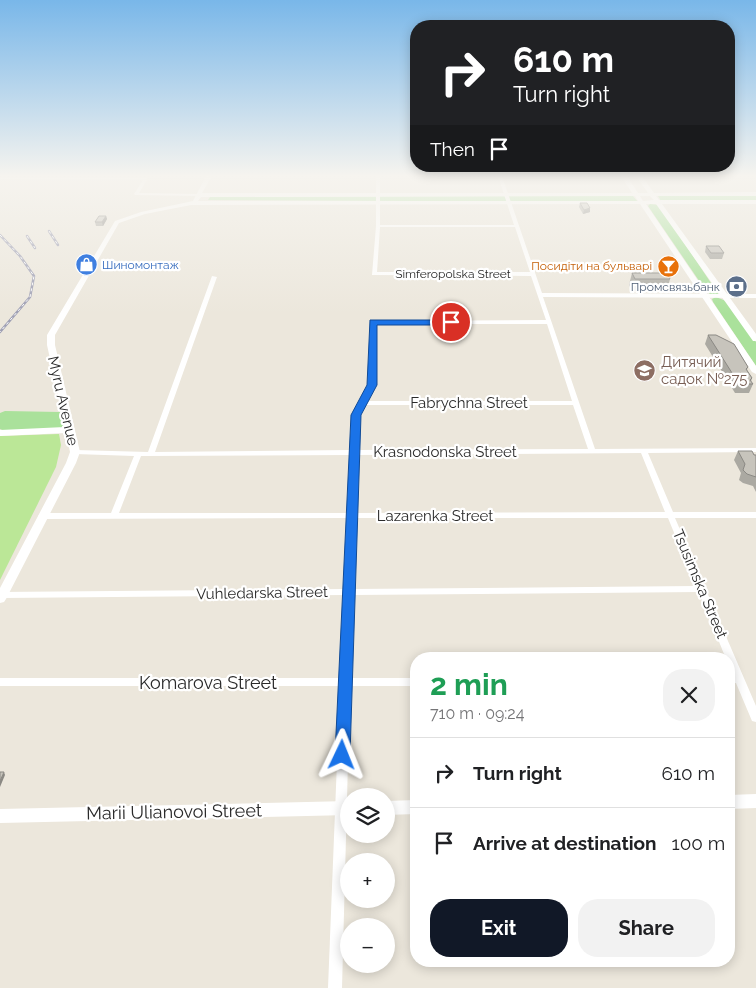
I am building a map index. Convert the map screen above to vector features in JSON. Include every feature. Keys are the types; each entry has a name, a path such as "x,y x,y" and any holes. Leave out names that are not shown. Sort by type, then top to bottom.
{"main road":[{"name":"Myru Avenue","path":"1,597 71,464 75,452 50,345 51,335 117,222"},
{"path":"655,222 756,372"},
{"path":"672,222 756,339"},
{"path":"0,432 70,430"},
{"path":"735,802 756,801"},
{"path":"395,808 410,807"},
{"name":"Marii Ulianovoi Street","path":"0,816 340,808"}],"street":[{"path":"378,222 378,226 516,226"},
{"path":"515,222 592,450"},
{"name":"Simferopolska Street","path":"378,226 374,274 532,274"},
{"path":"151,454 214,277"},
{"path":"539,295 756,296"},
{"path":"345,788 345,683 356,415 372,385 373,322 548,322"},
{"name":"Fabrychna Street","path":"361,404 576,403"},
{"name":"Tsusimska Street","path":"643,450 729,652"},
{"name":"Krasnodonska Street","path":"75,452 151,454 756,450"},
{"path":"114,516 138,454"},
{"name":"Lazarenka Street","path":"42,516 756,515"},
{"name":"Vuhledarska Street","path":"1,597 702,589"},
{"name":"Tsusimska Street","path":"735,667 756,718"},
{"path":"735,679 740,679"},
{"name":"Komarova Street","path":"0,682 410,682"},
{"path":"335,988 343,843"}],"green space":[{"path":"659,222 670,222 719,295 710,294 706,291"},
{"path":"716,297 726,301 756,342 756,366 713,302 712,299"},
{"path":"5,411 60,412 64,416 66,426 59,430 7,432 0,429 0,413"},
{"path":"59,434 61,445 56,467 0,580 0,436"}],"building":[{"path":"706,246 719,246 724,253 711,253"},
{"path":"632,273 667,273 670,279 635,279"},
{"path":"708,335 716,335 734,344 748,367 746,369 752,378 750,380 753,384 739,384"},
{"path":"738,451 752,451 756,455 756,477 747,474 743,470 745,464"},
{"path":"0,772 4,772 0,781"}],"railway":[{"path":"49,231 58,245"},
{"path":"0,235 20,256 34,276 30,297 0,332"},
{"path":"27,236 35,248"}],"place":[{"name":"Шиномонтаж","path":"86,265"},
{"name":"Посидіти на бульварі","path":"668,266"},
{"name":"Промсвязьбанк","path":"736,287"},
{"name":"Дитячий садок №275","path":"645,371"}],"route":[{"path":"342,755 356,415 372,385 373,322 451,322"}]}
